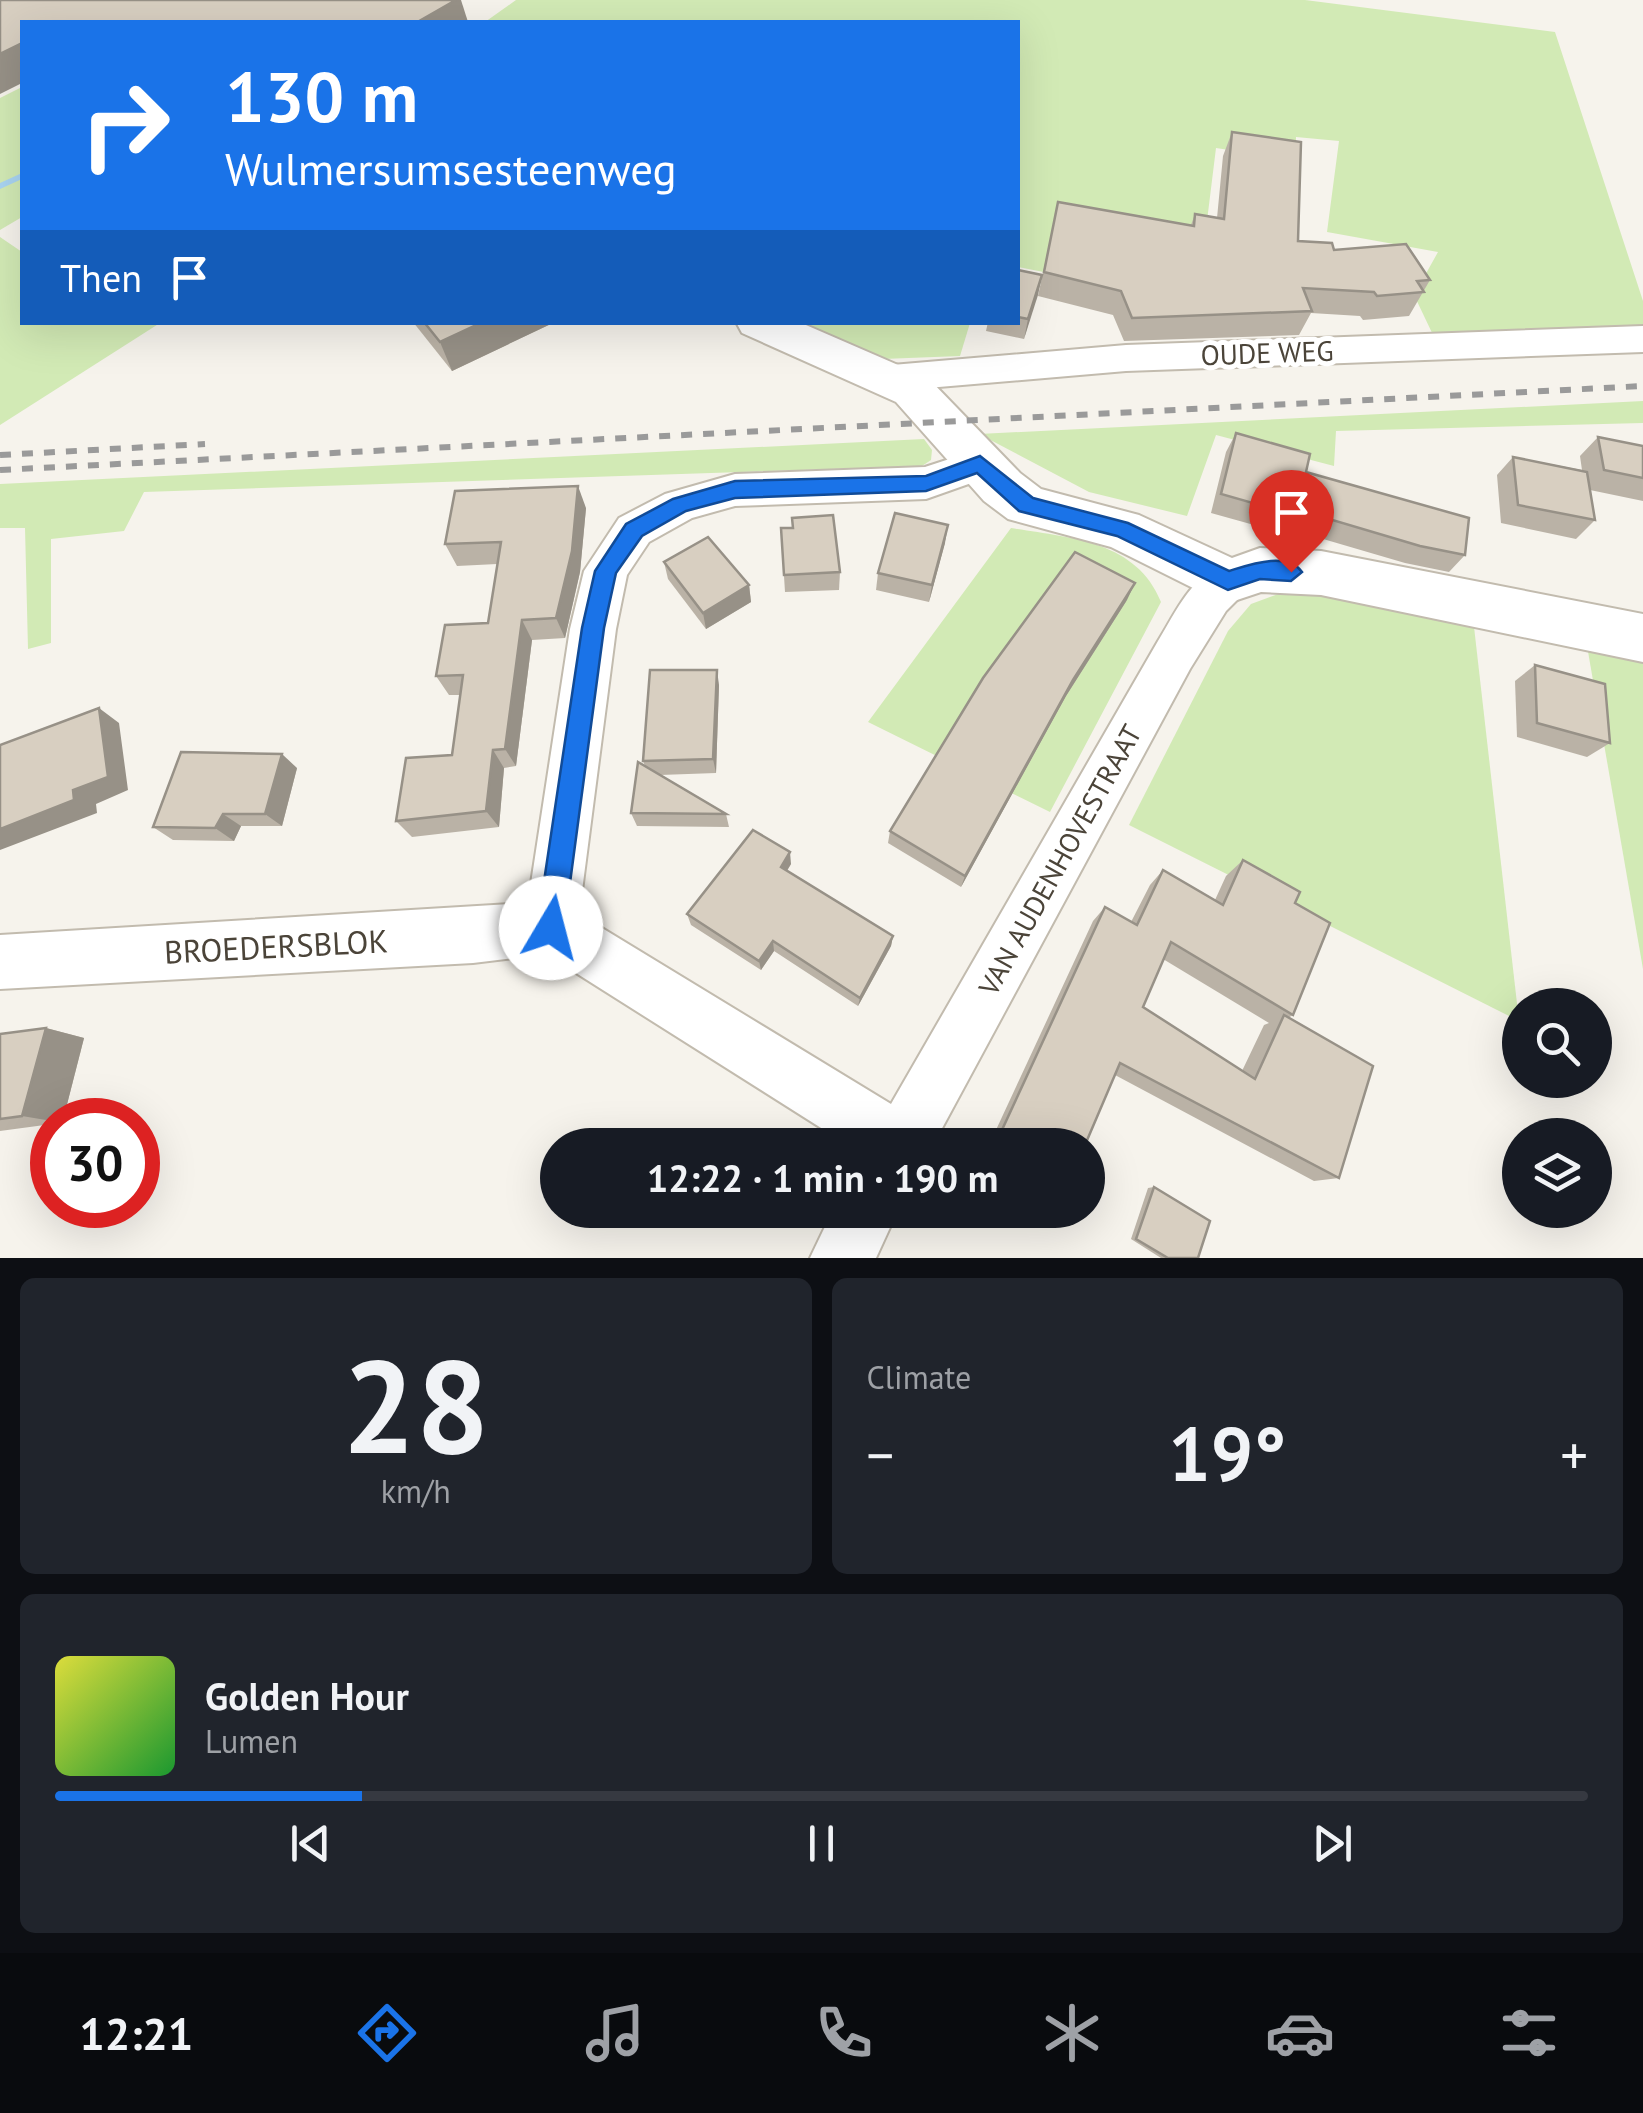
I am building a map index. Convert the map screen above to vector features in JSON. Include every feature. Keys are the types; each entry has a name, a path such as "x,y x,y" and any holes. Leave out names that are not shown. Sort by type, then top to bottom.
{"street":[{"path":"765,325 912,390 980,464 1026,505 1120,529 1228,580 1260,570 1321,573 1643,638"},
{"name":"OUDE WEG","path":"892,378 1126,358 1643,339"},
{"path":"875,1128 551,928 593,628 606,571 634,530 680,504 735,490 926,484 980,464"},
{"name":"VAN AUDENHOVESTRAAT","path":"910,1128 1174,655 1210,598 1228,580"},
{"name":"BROEDERSBLOK","path":"0,962 474,936 551,928"},
{"path":"842,1258 857,1228"}],"green space":[{"path":"516,0 1305,0 1555,32 1643,301 1643,330 1434,337 1414,295 1438,252 1327,232 1339,141 1296,137 1296,160 1216,148 1206,229 1064,276 1020,267 1020,20 488,20"},
{"path":"20,88 20,218 0,230 0,98"},
{"path":"0,237 20,251 20,325 157,325 0,425"},
{"path":"789,325 969,325 960,356 883,359"},
{"path":"1643,401 1643,423 1336,431 1334,466 1216,435 1187,516 1089,492 979,434"},
{"path":"924,439 932,450 931,460 922,466 144,492 124,531 51,539 51,643 28,649 25,528 0,528 0,484"},
{"path":"1011,528 1077,539 1118,554 1150,581 1161,602 1050,812 868,722"},
{"path":"1281,593 1357,597 1473,618 1515,988 1502,988 1502,1012 1129,825 1228,631 1251,604"},
{"path":"1586,640 1643,653 1643,969"}],"building":[{"path":"0,0 456,0 421,20 20,20 20,44 0,54"},
{"path":"1232,132 1301,142 1298,241 1332,243 1334,250 1406,244 1430,280 1417,281 1424,292 1377,296 1374,292 1303,288 1312,311 1132,318 1121,291 1044,272 1058,202 1194,226 1195,214 1224,219"},
{"path":"1020,270 1042,275 1028,319 1020,317"},
{"path":"426,325 477,325 440,342"},
{"path":"1236,433 1310,454 1306,472 1469,518 1465,555 1420,546 1299,510 1298,516 1221,494"},
{"path":"1598,437 1643,446 1643,478 1604,470"},
{"path":"1513,457 1587,472 1595,520 1518,505"},
{"path":"578,486 572,551 556,618 522,620 505,749 493,750 486,811 396,821 406,758 452,755 463,675 436,676 445,625 488,623 501,542 445,544 455,491"},
{"path":"895,513 948,525 932,585 878,573"},
{"path":"833,515 840,572 784,575 781,528 793,528 792,518"},
{"path":"708,537 749,585 703,613 664,562"},
{"path":"1075,552 1135,583 1073,680 965,876 890,831 983,678"},
{"path":"1535,665 1605,684 1610,743 1537,723"},
{"path":"650,670 717,670 713,759 643,761"},
{"path":"99,708 108,777 73,790 74,800 0,829 0,745"},
{"path":"181,752 282,754 265,814 223,814 215,828 153,827"},
{"path":"638,762 726,814 631,813"},
{"path":"753,830 790,852 781,867 893,936 860,998 773,941 759,961 687,914"},
{"path":"1243,860 1300,892 1295,903 1330,923 1293,1015 1171,942 1143,1007 1255,1079 1284,1015 1373,1066 1339,1178 1120,1063 1092,1128 1003,1128 1105,907 1137,925 1163,870 1223,905"},
{"path":"46,1028 22,1116 0,1119 0,1034"},
{"path":"1154,1187 1210,1221 1198,1258 1168,1258 1136,1239"}],"waterway":[{"path":"0,186 20,177"}],"railway":[{"path":"0,470 1643,386"},
{"path":"0,455 205,444"}],"route":[{"path":"551,928 593,628 606,571 634,530 680,504 735,490 926,484 980,464 1026,505 1120,529 1228,580 1260,570 1291,572"}]}
